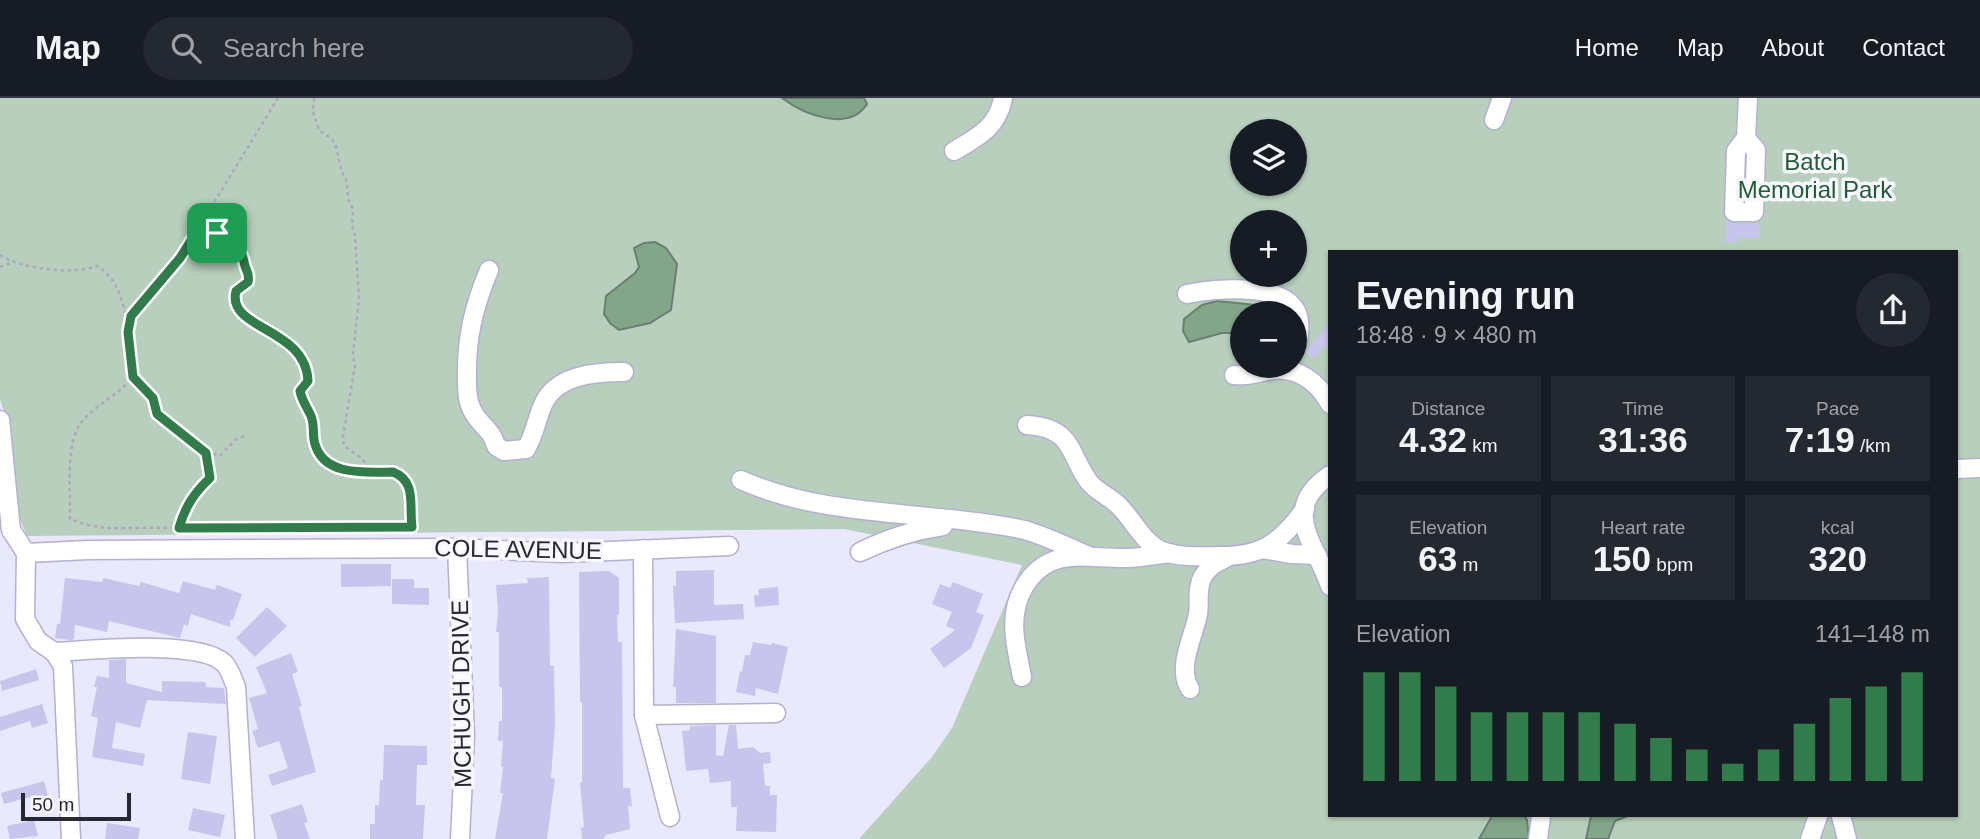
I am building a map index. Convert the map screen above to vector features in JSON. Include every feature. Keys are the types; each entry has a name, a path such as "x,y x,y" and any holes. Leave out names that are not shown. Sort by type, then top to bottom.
{"street":[{"path":"954,151 986,132 1001,111 1003,98"},
{"path":"1494,120 1502,98"},
{"path":"1746,138 1748,98"},
{"path":"489,270 475,303 468,334 467,390 472,411 481,425 493,435 496,446 504,451 526,449 548,394 560,385 589,374 624,372"},
{"path":"1187,294 1209,289 1235,289 1256,291 1287,301"},
{"path":"1307,377 1322,389 1328,400"},
{"path":"0,419 10,530 26,553 25,619 38,642 54,652 63,666 71,839"},
{"path":"1027,425 1049,429 1063,438 1076,454 1092,486 1117,503 1148,540 1161,551 1170,553 1229,556 1262,549 1282,538 1305,509 1313,490 1328,477"},
{"path":"1958,469 1980,468"},
{"path":"741,480 765,491 879,513 1022,529 1089,556"},
{"path":"1305,509 1306,534 1328,581"},
{"path":"860,552 883,541 922,529 967,522"},
{"name":"COLE AVENUE","path":"26,553 88,550 457,548 562,553 729,546"},
{"name":"MCHUGH DRIVE","path":"457,548 465,736 460,839"},
{"path":"643,549 644,715 670,817"},
{"path":"1262,549 1317,555"},
{"path":"1022,677 1013,619 1020,594 1038,568 1049,561 1089,556 1125,559 1170,553"},
{"path":"1190,689 1185,679 1186,663 1198,611 1197,598 1201,582 1208,569 1229,556"},
{"path":"54,652 120,648 191,650 214,656 226,665 236,687 245,839"},
{"path":"644,715 776,713"},
{"path":"1538,839 1541,817"},
{"path":"1810,839 1818,817"},
{"path":"1841,817 1847,839"}],"path":[{"path":"245,436 236,439 221,455 206,453 157,414 153,398 133,377 128,332 131,316 180,258 278,98"},
{"path":"314,98 313,112 319,130 332,139 336,146 348,199 353,209 352,225 358,271 358,318 355,366 344,445 368,466 369,471"},
{"path":"133,377 120,392 83,421 72,440 70,519 108,528 412,527 410,485 407,480 393,472 335,468 318,452 312,418 301,398 300,391 308,381 308,373 302,359 288,342 239,313 234,299 236,291 248,282 249,276 242,252 231,240 201,225"},
{"path":"0,255 14,262 46,268 82,270 97,266 105,271 120,292 129,326"},
{"path":"0,267 14,262"},
{"path":"179,528 192,497 210,478 206,453"}],"green space":[{"name":"Batch Memorial Park","path":"0,98 1980,98 1980,839 859,839 932,757 952,728 1022,565 844,529 27,536 15,507 9,428 0,399"}],"shaded area":[{"path":"782,98 864,98 867,104 859,113 838,119 813,115"},
{"path":"655,242 666,248 677,264 671,310 650,323 619,330 604,314 606,296 639,267 634,248"},
{"path":"1217,301 1230,302 1230,333 1189,342 1183,331 1184,319 1202,305"},
{"path":"1491,817 1525,817 1527,820 1529,839 1479,839"},
{"path":"1591,817 1625,817 1615,821 1608,839 1586,839"}],"building":[{"path":"1726,219 1733,223 1760,224 1759,238 1738,237 1738,243 1725,242"},
{"path":"1328,325 1328,349 1325,346 1313,359 1307,354 1307,349"},
{"path":"341,564 391,564 391,586 341,587"},
{"path":"714,570 714,605 743,604 744,619 675,623 673,586 676,586 676,571"},
{"path":"609,571 619,578 617,615 618,642 622,642 623,788 630,788 630,829 606,835 603,839 582,839 581,828 584,827 580,783 582,702 579,572"},
{"path":"549,577 550,666 554,666 555,724 551,778 555,779 547,839 495,839 503,793 500,793 503,741 498,741 499,721 502,721 502,687 499,687 496,585 528,583 527,578"},
{"path":"65,578 102,582 103,578 139,586 141,582 179,593 183,581 215,590 217,585 242,594 233,620 230,620 230,627 191,614 188,626 184,625 180,638 109,621 107,632 75,625 74,639 71,640 55,638 57,624 60,624"},
{"path":"392,579 414,579 414,588 429,588 429,605 392,604"},
{"path":"953,582 983,594 976,612 984,615 971,648 944,668 930,649 955,630 946,626 952,612 932,604 940,584 950,588"},
{"path":"778,587 779,605 755,607 754,595 759,595 758,589"},
{"path":"267,607 287,626 255,657 236,638"},
{"path":"676,629 716,636 716,703 676,703 676,687 673,687"},
{"path":"753,642 788,647 778,694 756,688 755,696 736,692 745,655 750,655"},
{"path":"291,653 298,672 292,674 302,706 299,707 316,772 272,786 268,775 288,768 279,741 258,748 252,731 258,729 249,698 267,693 256,667"},
{"path":"126,659 126,683 162,692 162,681 206,682 206,687 224,688 226,704 147,700 140,728 116,722 112,748 145,754 143,766 92,757 98,718 91,716 97,676 109,678 109,660"},
{"path":"36,669 39,680 2,691 0,681"},
{"path":"42,704 48,723 32,728 30,721 0,731 0,717"},
{"path":"716,725 716,755 723,756 729,725 736,725 738,749 753,747 760,753 770,752 771,763 763,764 765,786 770,786 770,795 777,795 776,832 736,831 737,807 731,807 731,781 710,783 708,769 686,771 682,731 690,730 690,726"},
{"path":"188,732 217,736 210,784 181,779"},
{"path":"384,745 427,746 427,765 417,765 416,805 425,805 423,839 370,839 370,824 375,824 375,805 379,805 380,780 383,780"},
{"path":"44,781 49,800 35,804 33,796 4,804 1,793"},
{"path":"302,804 308,822 304,823 310,839 278,839 270,815"},
{"path":"193,808 225,815 220,837 188,830"},
{"path":"34,820 38,836 10,839 7,826"},
{"path":"107,823 140,828 138,839 105,839"}],"route":[{"path":"201,225 217,233 238,245 249,276 248,282 236,291 234,299 239,313 288,342 302,359 308,373 308,381 300,391 301,398 312,418 313,436 318,452 335,468 342,470 393,472 401,475 410,485 412,527 179,528 192,497 210,478 211,472 206,453 157,414 153,398 133,377 128,332 131,316 180,258 201,225"}]}
